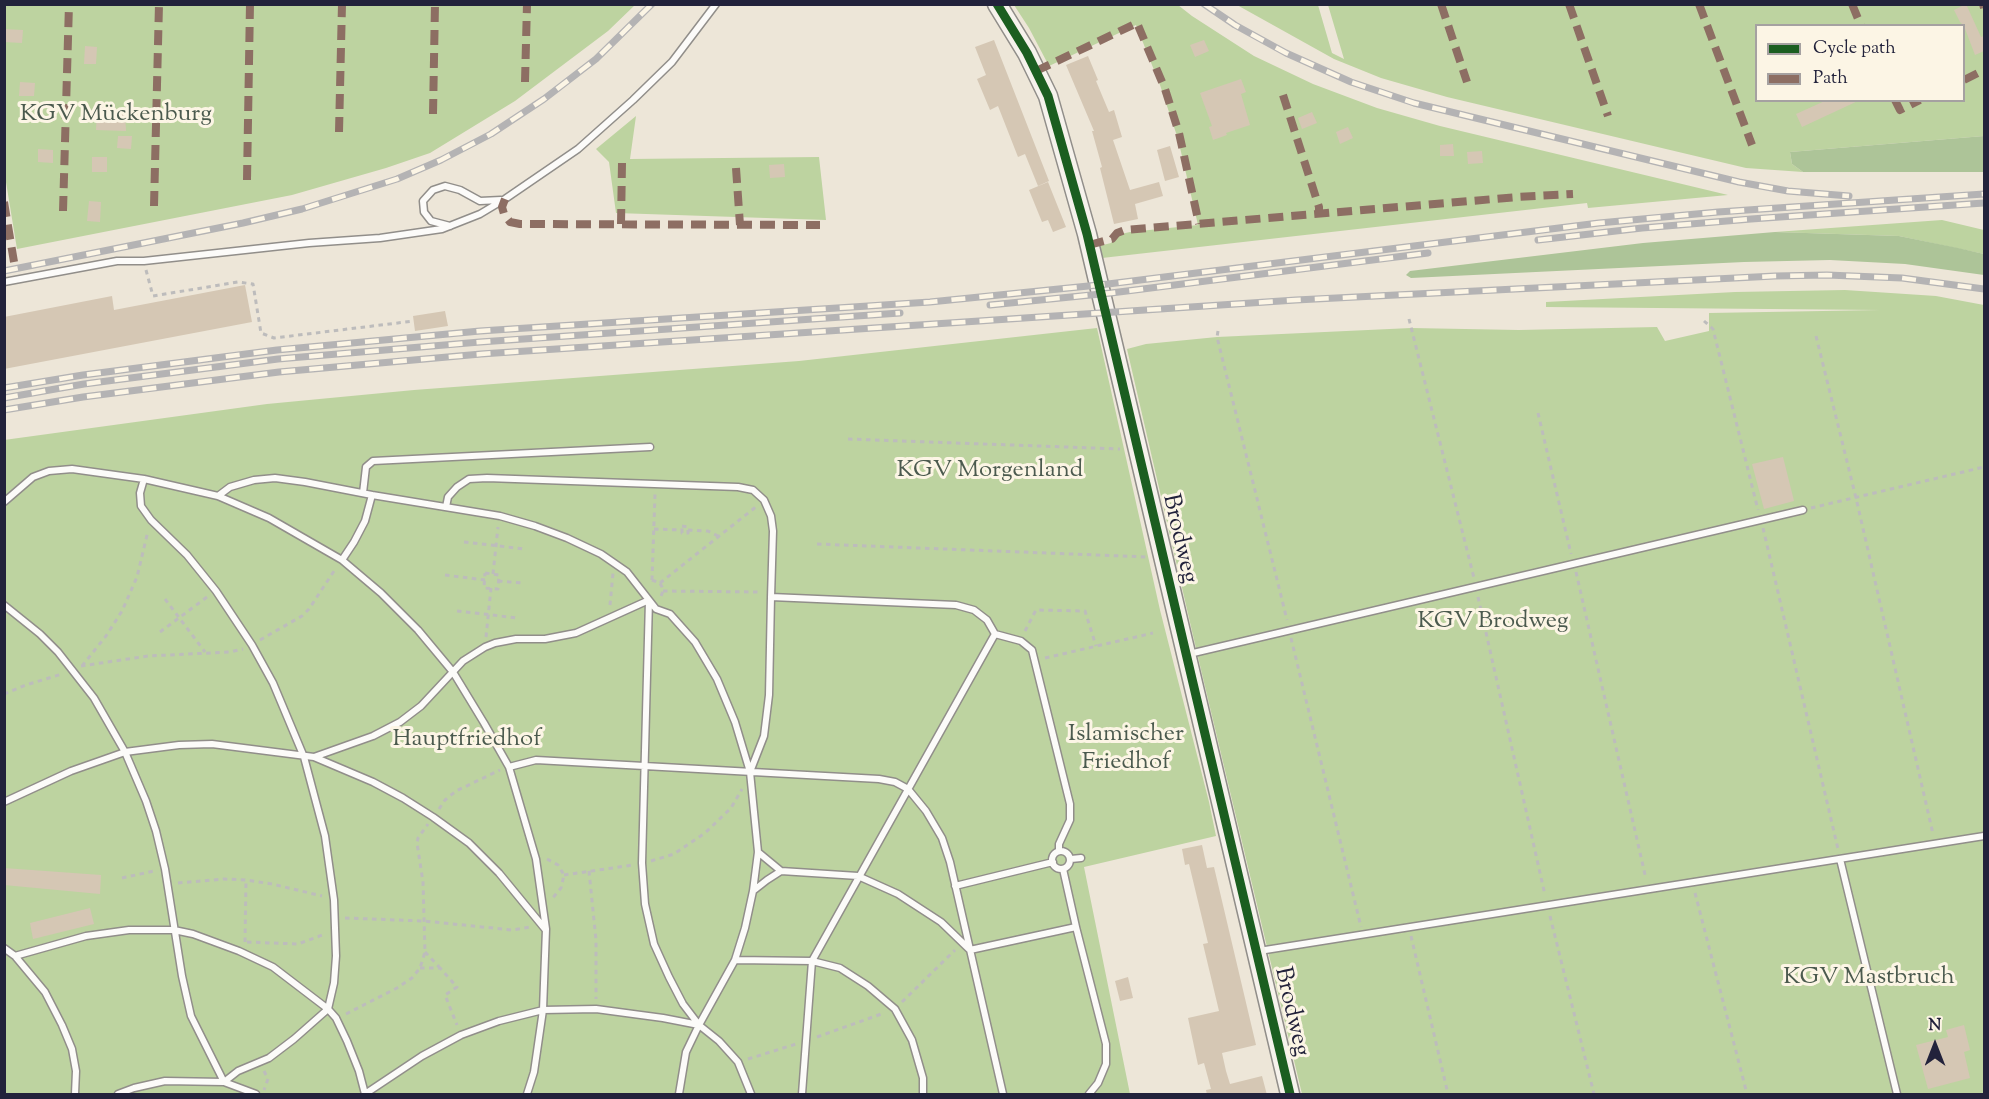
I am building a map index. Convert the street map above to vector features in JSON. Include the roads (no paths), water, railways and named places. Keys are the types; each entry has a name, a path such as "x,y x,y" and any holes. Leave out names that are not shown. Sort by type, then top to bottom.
{"street":[{"name":"Brodweg","path":"997,4 1027,53 1048,96 1087,234 1290,1095"}],"lane":[{"path":"4,282 117,261 144,261 442,230 480,214 578,149 672,62 716,4"},
{"path":"450,226 431,221 424,212 423,201 433,190 445,186 460,190 480,201 505,199"},
{"path":"363,493 366,467 373,461 650,447"},
{"path":"4,502 33,477 49,471 72,469 144,479 218,496 269,518 342,560 381,593 418,630 453,672 509,767 536,859 546,929 543,1011 534,1072 527,1095"},
{"path":"218,496 230,487 254,480 275,478 500,516 535,526 567,538 614,562 627,572 656,609 670,614 695,642 717,679 735,722 750,772 756,811 758,852 753,891 735,960 686,1052 679,1095"},
{"path":"446,507 448,497 457,487 478,478 738,487 753,490 764,500 771,516 772,531 769,695 764,736 750,772"},
{"path":"144,479 140,493 141,506 151,520 187,555 216,591 252,645 273,683 304,757 325,836 335,917 334,983 328,1009 277,1052 238,1071 224,1082"},
{"path":"342,560 365,521 372,495"},
{"path":"1185,655 1803,510"},
{"path":"771,595 956,605 974,609 987,620 996,634 1020,641 1032,650 1070,804 1070,820 1059,844 1059,851 1053,857 1055,866 1063,869"},
{"path":"4,802 71,771 124,752 179,745 212,744 314,757 373,736 400,722 421,706 463,661 485,647 506,641 545,639 576,633 649,600"},
{"path":"649,600 642,863 645,904 654,944 683,1004 699,1025 719,1041 738,1062 751,1095"},
{"path":"4,605 40,633 73,671 94,698 124,752 146,801 156,831 191,1016 224,1082"},
{"path":"802,1095 812,961 996,634"},
{"path":"314,757 373,782 434,817 469,843 500,873 546,929"},
{"path":"509,767 536,760 879,778 895,782 908,789 926,811 942,838 1003,1095"},
{"path":"1256,952 1984,836"},
{"path":"1059,851 1069,854 1071,859 1070,864 1063,869"},
{"path":"758,852 781,871"},
{"path":"1071,859 1082,858"},
{"path":"1840,858 1897,1095"},
{"path":"955,886 1053,862"},
{"path":"1063,869 1106,1044 1106,1064 1098,1083 1089,1095"},
{"path":"753,891 781,871 858,876 898,894 940,922 970,950 1076,927"},
{"path":"15,956 86,936 129,930 174,930 218,943 273,967 328,1009 336,1018 359,1071 365,1094 422,1056 461,1035 499,1021 543,1011 596,1010 699,1025"},
{"path":"4,948 15,956 45,992 62,1025 72,1049 76,1071 75,1095"},
{"path":"735,960 812,961 840,968 868,986 895,1009 912,1040 923,1078 923,1095"},
{"path":"118,1095 134,1088 165,1081 224,1082 257,1095"}],"railway":[{"path":"4,271 243,223 302,209 397,179 441,160 491,134 544,99 596,59 652,4"},
{"path":"1204,4 1235,25 1286,53 1351,82 1414,103 1739,182 1788,191 1849,196"},
{"path":"4,388 83,375 277,350 480,331 930,302 1108,284 1599,223 1718,212 1984,194"},
{"path":"1538,240 1642,228 1984,203"},
{"path":"990,305 1111,293 1428,253"},
{"path":"4,410 83,397 279,372 481,354 1296,300 1827,275 1902,278 1984,289"},
{"path":"4,398 84,384 278,359 480,342 900,313"}],"park label":[{"name":"KGV Mückenburg","path":"116,116"},
{"name":"KGV Morgenland","path":"990,472"},
{"name":"KGV Brodweg","path":"1493,623"},
{"name":"Hauptfriedhof","path":"467,741"},
{"name":"Islamischer Friedhof","path":"1126,750"},
{"name":"KGV Mastbruch","path":"1869,979"}]}
